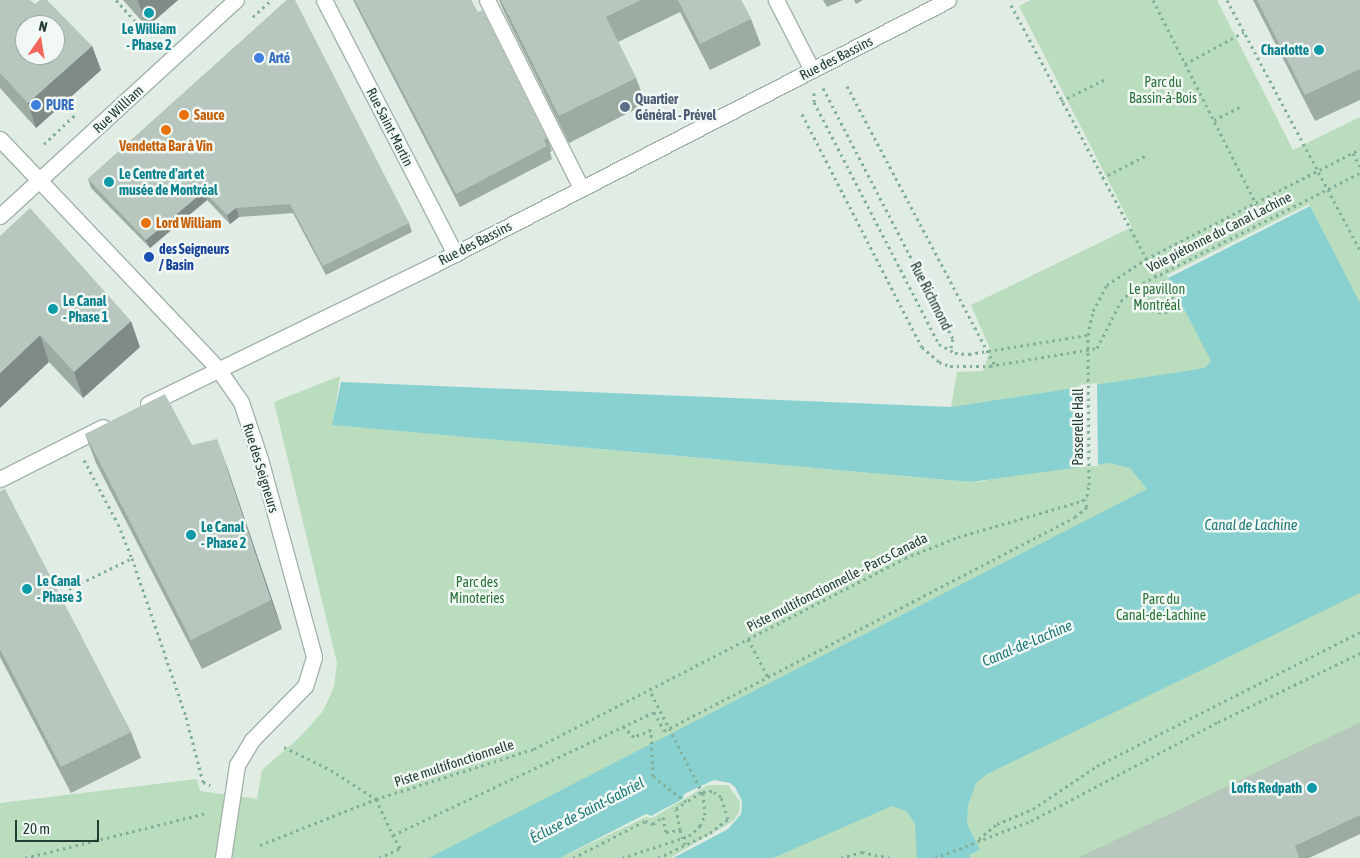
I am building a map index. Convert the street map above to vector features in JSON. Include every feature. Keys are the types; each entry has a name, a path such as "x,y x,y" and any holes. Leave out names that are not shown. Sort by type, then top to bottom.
{"street":[{"name":"Rue William","path":"0,216 236,0"},
{"name":"Rue Saint-Martin","path":"324,0 455,254"},
{"path":"487,0 581,188"},
{"path":"776,0 812,70"},
{"name":"Rue des Bassins","path":"131,412 455,254 948,0"},
{"name":"Rue des Seigneurs","path":"0,139 218,369 245,411 314,657 304,686 252,740 237,765 223,858"},
{"path":"0,479 113,421"}],"path":[{"path":"116,0 148,35"},
{"path":"1153,0 1256,204"},
{"path":"1227,0 1360,250"},
{"path":"1010,5 1156,276"},
{"path":"1185,64 1244,32"},
{"path":"1061,100 1104,80"},
{"path":"847,86 995,365"},
{"name":"Rue Richmond","path":"814,102 939,344 950,351 953,339 827,96"},
{"path":"1214,120 1240,106"},
{"path":"802,114 922,347 939,362 950,366 995,365 1088,351"},
{"name":"Passerelle Hall","path":"1085,499 1089,485 1088,335 1093,311 1107,285 1146,259 1360,149"},
{"path":"1352,153 1360,166"},
{"path":"1102,178 1145,156"},
{"name":"Voie piétonne du Canal Lachine","path":"1088,351 1102,343 1115,311 1129,293 1156,276 1360,173"},
{"path":"1129,293 1152,311 1166,313 1173,300 1161,275"},
{"path":"950,351 968,354 989,352 1088,335"},
{"path":"83,457 118,524 132,558 186,717 203,782 210,785"},
{"path":"393,835 654,712 664,731 1075,517 1087,507 1085,499"},
{"name":"Piste multifonctionnelle - Parcs Canada","path":"650,691 748,638 940,543 1063,509 1085,499"},
{"path":"69,590 132,558"},
{"path":"978,840 997,824 1033,809 1097,766 1360,632"},
{"path":"748,638 769,678"},
{"path":"935,858 1031,821 1218,722 1360,653"},
{"path":"622,858 683,839 696,831 705,814 699,786 650,691"},
{"name":"Piste multifonctionnelle","path":"260,846 376,799 534,749 650,691"},
{"path":"623,726 634,737 651,730 653,776 684,801"},
{"path":"284,747 331,770 376,799 400,848 379,858"},
{"path":"658,858 685,845 720,828 728,819 721,797 712,791 701,792 684,801 676,809 685,845"},
{"path":"25,858 207,813"},
{"path":"573,858 645,821 653,824 663,817 666,832 680,830"},
{"path":"841,858 862,852 890,858"}],"green space":[{"name":"Parc du Canal-de-Lachine","path":"1031,0 1217,0 1293,150 1360,117 1360,732 1094,858 0,858 0,803 197,779 200,791 257,799 262,770 302,735 323,711 334,687 337,663 274,402 340,376 333,425 971,482 986,481 951,407 957,372 983,371 990,349 971,305 1132,227 1019,6"}],"water":[{"name":"Canal de Lachine","path":"1310,206 1360,303 1360,593 987,774 976,783 968,805 967,824 980,850 969,855 970,858 917,858 915,823 906,811 892,806 773,858 673,858 728,829 741,814 742,801 730,783 714,780 684,794 683,799 651,816 646,814 560,858 429,858 1147,489 1130,468 1110,463 971,482 332,425 341,382 951,407 1205,368 1211,361 1168,278"}],"pier":[{"path":"1309,204 1310,206 1168,278 1167,275"},
{"path":"1097,383 1098,466 1079,467 1079,385"},
{"path":"714,780 730,783 735,787 742,801 741,814 728,829 673,858 670,858 733,821 739,813 740,802 728,785 708,785 652,818 646,817 560,858 646,814 651,816 683,799 684,794"}],"building":[{"path":"0,0 30,0 35,4 40,0 47,0 62,15 15,15 15,65 65,65 65,18 92,46 28,103 0,73"},
{"path":"287,0 295,0 409,223 323,266 290,204 236,208 227,215 204,191 146,240 88,179"},
{"path":"355,0 471,0 478,12 483,10 547,138 544,140 547,146 456,194"},
{"path":"501,0 641,0 606,17 636,78 559,116"},
{"path":"678,0 741,0 751,19 700,44"},
{"name":"Charlotte","path":"1257,0 1360,0 1360,69 1305,95"},
{"name":"Le Canal - Phase 1","path":"30,208 131,321 74,372 40,335 0,373 0,236"},
{"name":"Le Canal - Phase 2","path":"165,394 192,445 217,439 271,600 191,640 85,434"},
{"name":"Le Canal - Phase 3","path":"5,489 131,732 61,767 0,649 0,491"},
{"name":"Lofts Redpath","path":"1360,723 1360,815 1295,846 1299,857 1297,858 1079,858"}],"place":[{"name":"Le William - Phase 2","path":"149,13"},
{"name":"Charlotte","path":"1319,50"},
{"name":"Arté","path":"259,58"},
{"name":"PURE","path":"36,105"},
{"name":"Quartier Général - Prével","path":"625,107"},
{"name":"Sauce","path":"184,115"},
{"name":"Vendetta Bar à Vin","path":"166,130"},
{"name":"Le Centre d'art et musée de Montréal","path":"109,182"},
{"name":"Lord William","path":"146,223"},
{"name":"des Seigneurs / Basin","path":"149,257"},
{"name":"Le Canal - Phase 1","path":"53,309"},
{"name":"Le Canal - Phase 2","path":"191,535"},
{"name":"Le Canal - Phase 3","path":"27,589"},
{"name":"Lofts Redpath","path":"1312,788"}],"park label":[{"name":"Parc du Bassin-à-Bois","path":"1163,90"},
{"name":"Le pavillon Montréal","path":"1157,298"},
{"name":"Parc des Minoteries","path":"477,590"}],"water label":[{"name":"Canal-de-Lachine","path":"1027,643"},
{"name":"Écluse de Saint-Gabriel","path":"587,810"}]}
